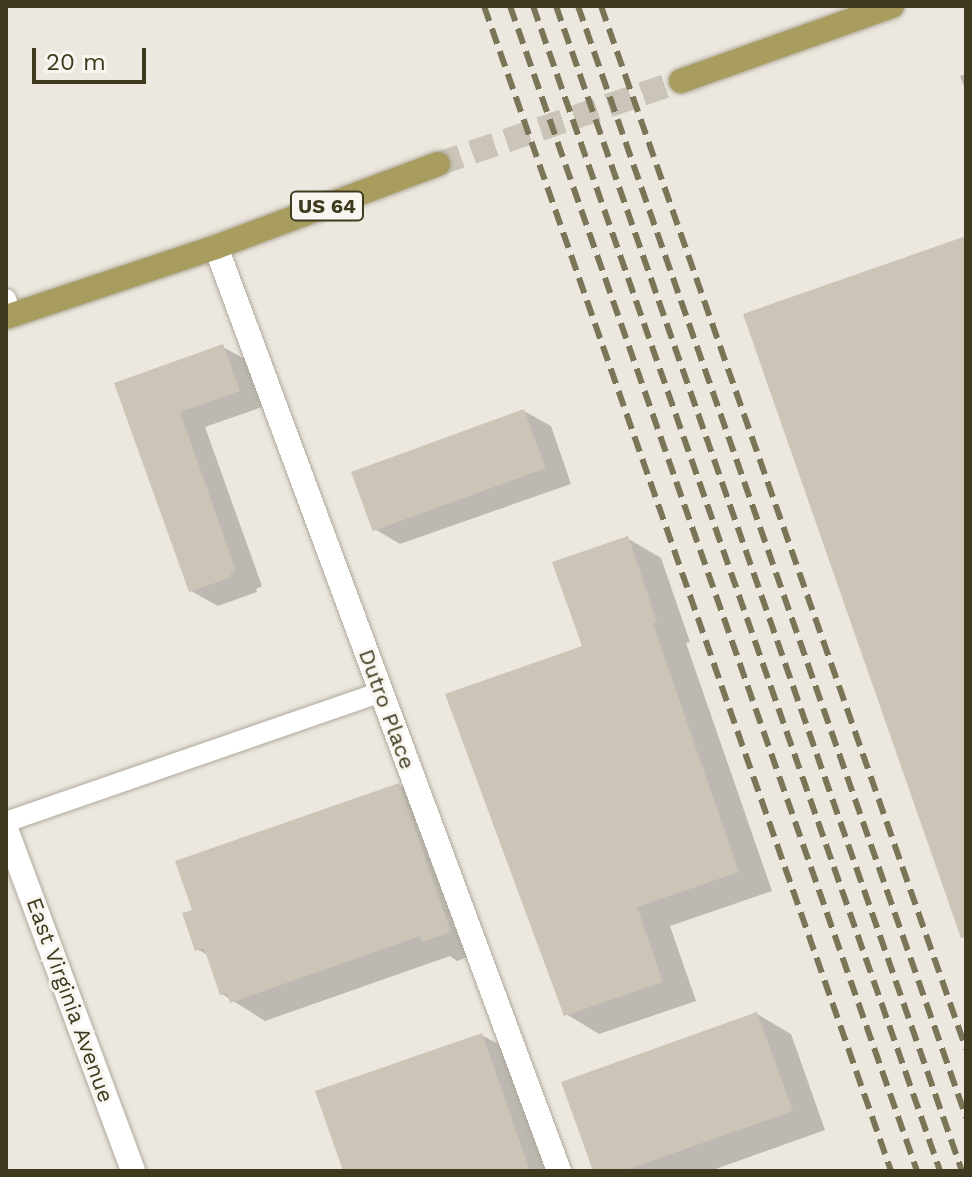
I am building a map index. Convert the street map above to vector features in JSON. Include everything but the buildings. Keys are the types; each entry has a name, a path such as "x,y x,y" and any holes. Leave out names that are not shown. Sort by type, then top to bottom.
{"main road":[{"path":"681,81 892,6"},
{"name":"US 64","path":"8,310 216,247 438,164"}],"street":[{"name":"Dutro Place","path":"216,247 559,1171"},
{"name":"East Virginia Avenue","path":"6,829 133,1171"}],"lane":[{"path":"6,822 381,692"}],"tunnel":[{"path":"438,164 681,81"}],"railway":[{"path":"484,6 891,1171"},
{"path":"510,6 917,1171"},
{"path":"533,6 940,1171"},
{"path":"556,6 962,1171"},
{"path":"578,6 966,1117"},
{"path":"601,6 966,1049"}]}
